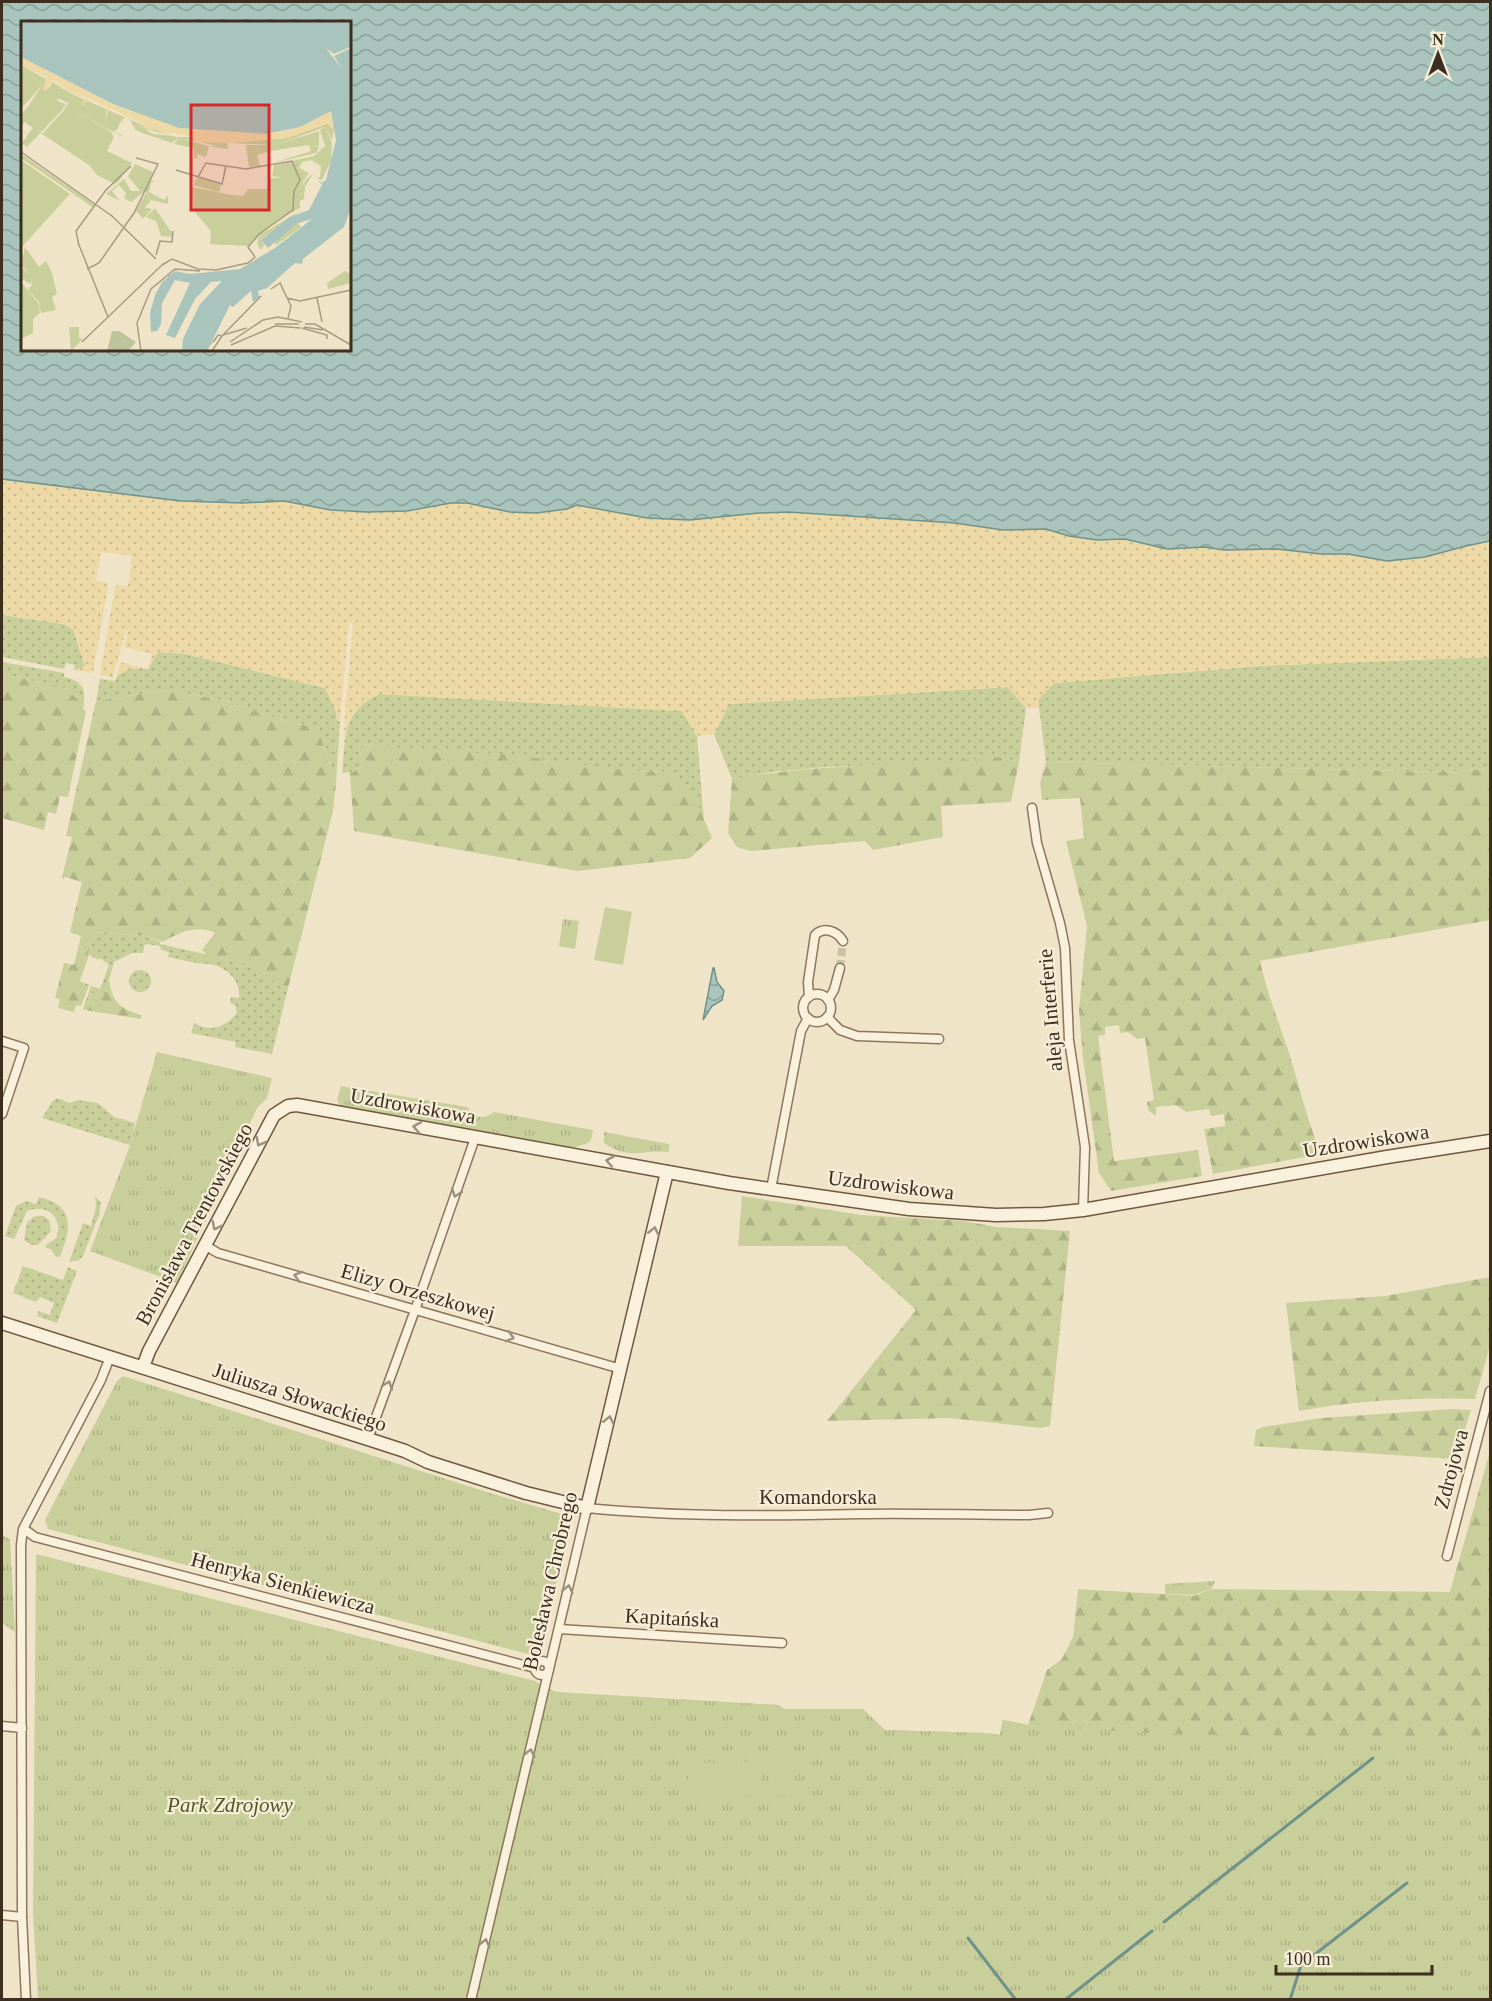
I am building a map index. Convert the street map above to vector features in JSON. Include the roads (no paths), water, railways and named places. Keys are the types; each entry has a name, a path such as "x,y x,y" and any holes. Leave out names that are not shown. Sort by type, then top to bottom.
{"street":[{"name":"aleja Interferie","path":"1032,808 1037,843 1060,922 1065,948 1069,1040 1085,1147 1083,1210"},
{"path":"840,968 834,990 828,1000 830,1011 827,1017 819,1022 808,1018 803,1009 808,997 815,935 822,930 829,930 839,934 843,941"},
{"path":"808,997 821,995 828,1000"},
{"path":"827,1017 840,1029 857,1036 939,1039"},
{"path":"771,1189 801,1031 808,1018"},
{"path":"2,1041 24,1048 2,1114"},
{"name":"Uzdrowiskowa","path":"288,1106 297,1105 771,1189 909,1209 996,1215 1083,1210 1234,1185 1318,1168 1491,1141"},
{"name":"Bronisława Trentowskiego","path":"143,1367 149,1351 274,1115 288,1106"},
{"path":"368,1439 475,1138"},
{"name":"Bolesława Chrobrego","path":"471,2000 667,1172"},
{"name":"Elizy Orzeszkowej","path":"206,1246 218,1253 621,1369"},
{"name":"Juliusza Słowackiego","path":"2,1323 405,1451 428,1461 526,1493 587,1508"},
{"path":"26,2000 22,1917 21,1545 24,1529 101,1380 110,1357"},
{"name":"Zdrojowa","path":"1447,1556 1491,1391"},
{"name":"Komandorska","path":"587,1508 678,1514 809,1516 1048,1513"},
{"name":"Henryka Sienkiewicza","path":"24,1529 35,1536 61,1544 536,1668 541,1661 551,1663"},
{"name":"Kapitańska","path":"559,1629 782,1643"},
{"path":"2,1726 22,1728"},
{"path":"2,1915 22,1917"}],"water":[{"path":"2,2 1490,2 1490,541 1425,557 1387,561 1348,554 1321,554 1277,549 1224,550 1204,547 1167,549 1125,539 1097,540 1069,536 1046,529 1003,530 955,523 788,512 689,520 647,518 577,505 567,509 536,513 510,512 467,503 451,503 407,511 367,512 331,510 284,501 243,503 181,501 2,479"},
{"path":"713,968 717,982 724,991 722,1000 712,1006 703,1020"}],"waterway":[{"path":"1164,1922 1373,1758"},
{"path":"1290,2000 1301,1965 1407,1883"},
{"path":"1065,2000 1152,1931"},
{"path":"968,1938 1016,2000"}],"tunnel":[{"path":"840,968 843,941"}],"park label":[{"name":"Park Zdrojowy","path":"230,1805"}]}
